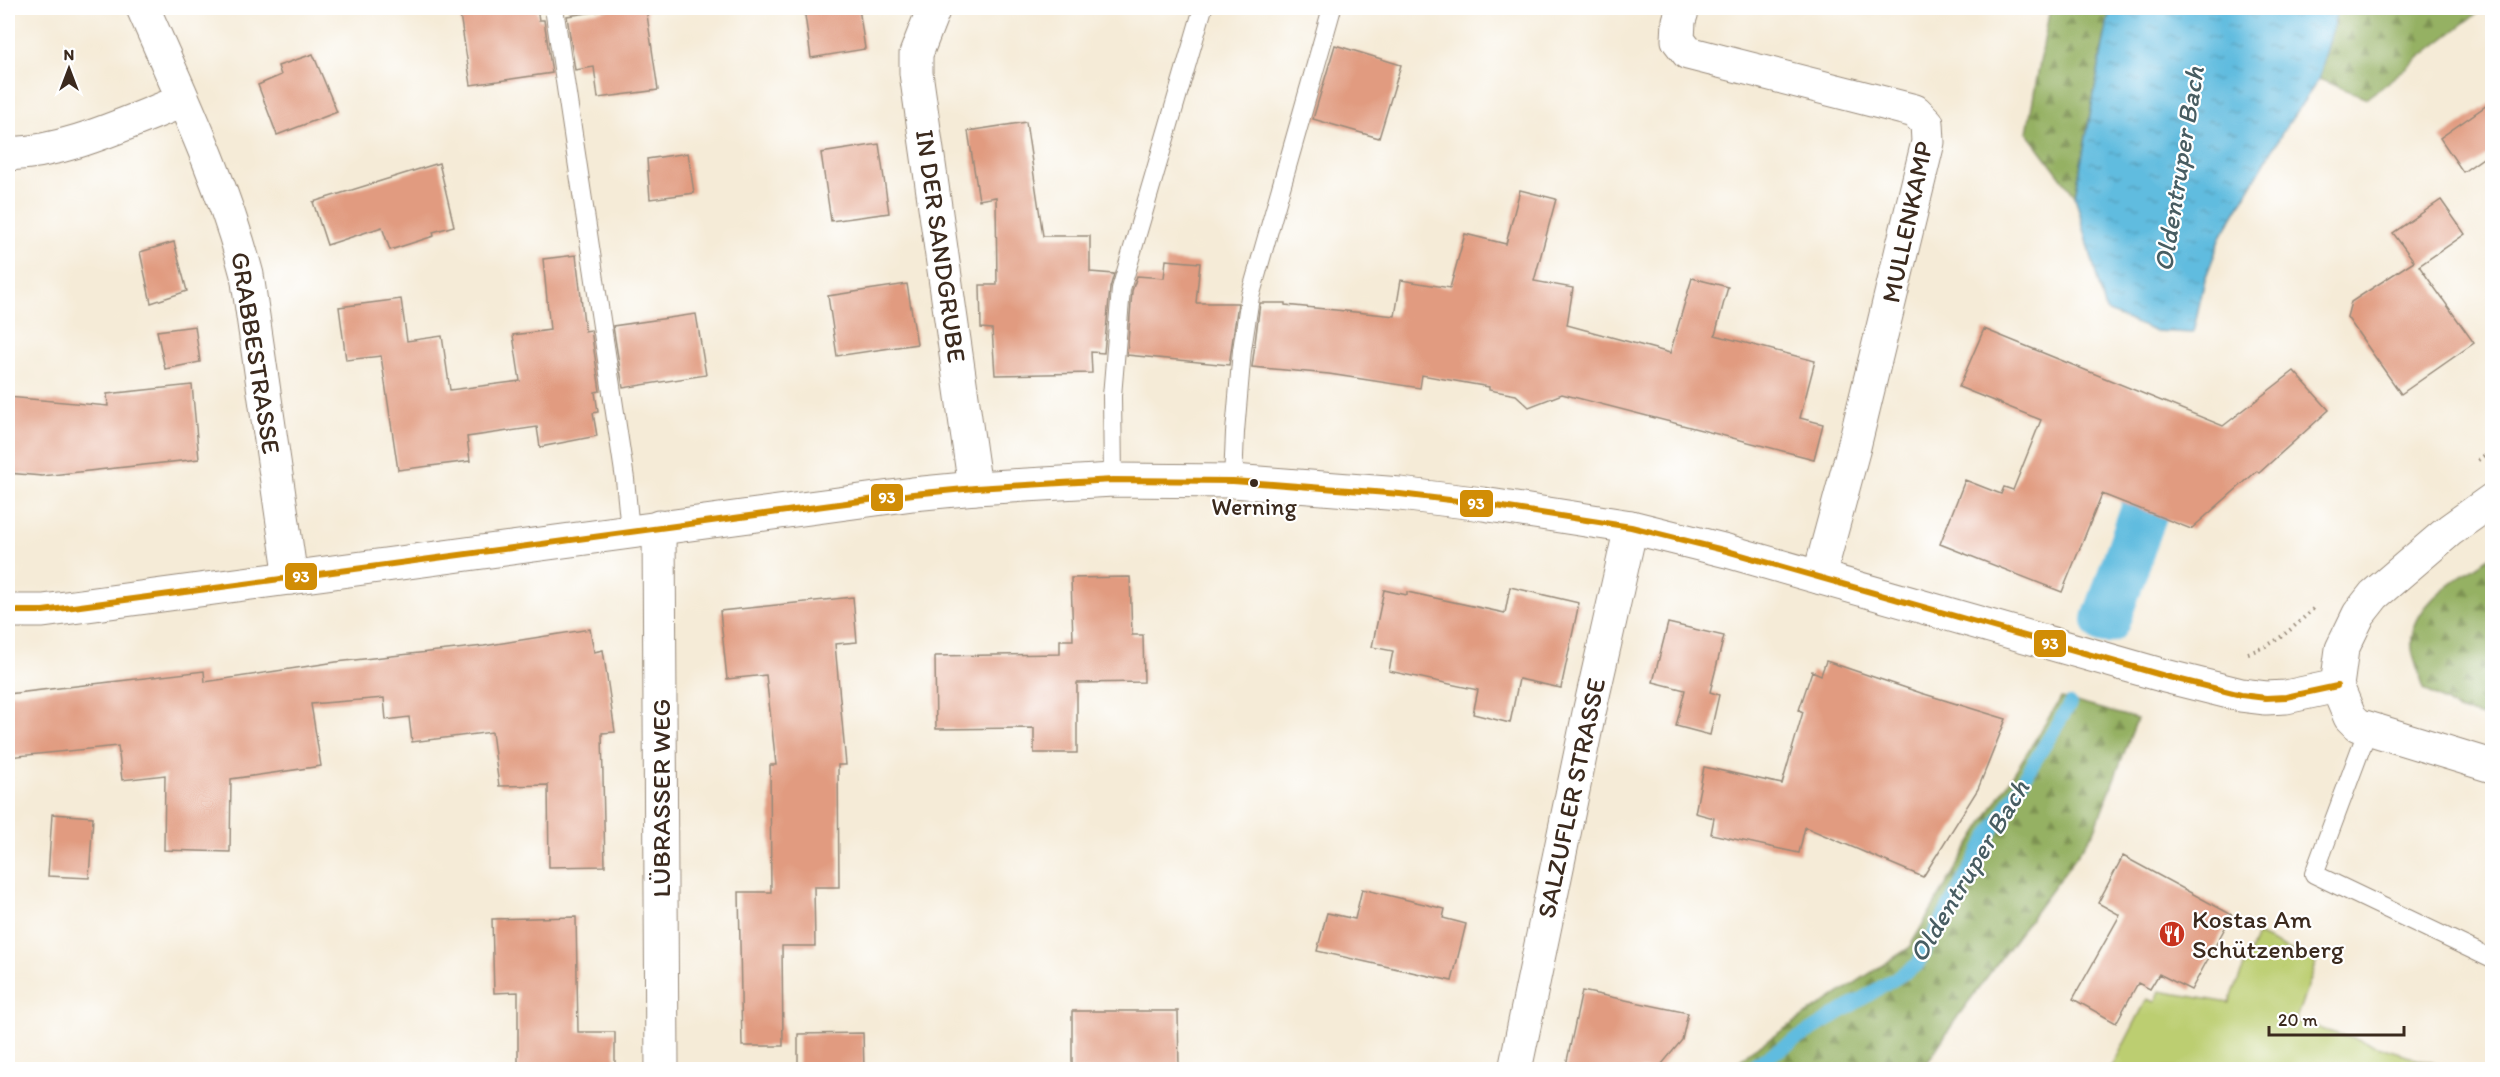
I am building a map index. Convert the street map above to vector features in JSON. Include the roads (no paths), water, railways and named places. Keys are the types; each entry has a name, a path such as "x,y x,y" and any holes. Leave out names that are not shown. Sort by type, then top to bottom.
{"street":[{"name":"GRABBESTRASSE","path":"143,8 183,101 237,240 247,275 291,578"},
{"name":"IN DER SANDGRUBE","path":"934,8 916,54 916,73 975,488"},
{"name":"MULLENKAMP","path":"1683,8 1679,21 1678,40 1688,53 1915,111 1927,123 1928,142 1820,578"},
{"path":"8,154 62,145 183,101"},
{"path":"8,611 43,610 808,507 975,488 1113,480 1233,481 1400,494 1494,505 1631,527 2165,676 2241,695 2266,698 2286,697 2337,686"},
{"path":"2493,500 2450,530 2374,596 2359,614 2342,649 2337,686 2350,717 2358,725 2493,766"},
{"name":"SALZUFLER STRASSE","path":"1515,1070 1588,714 1631,527"},
{"name":"LÜBRASSER WEG","path":"645,529 662,1070"}],"lane":[{"path":"555,8 625,479 645,529"},
{"path":"1113,480 1112,396 1121,289 1203,8"},
{"path":"1233,481 1242,350 1250,297 1332,8"},
{"path":"2368,729 2314,874 2493,959"}],"water":[{"path":"2110,8 2338,8 2319,79 2282,133 2222,235 2205,279 2193,333 2154,331 2106,311 2075,196"}],"waterway":[{"name":"Oldentruper Bach","path":"2106,620 2144,511"},
{"name":"Oldentruper Bach","path":"1751,1070 1756,1064 1917,965 1980,850 2070,704"}],"place":[{"name":"Werning","path":"1254,483"},
{"name":"Kostas Am Schützenberg","path":"2172,934"}]}
